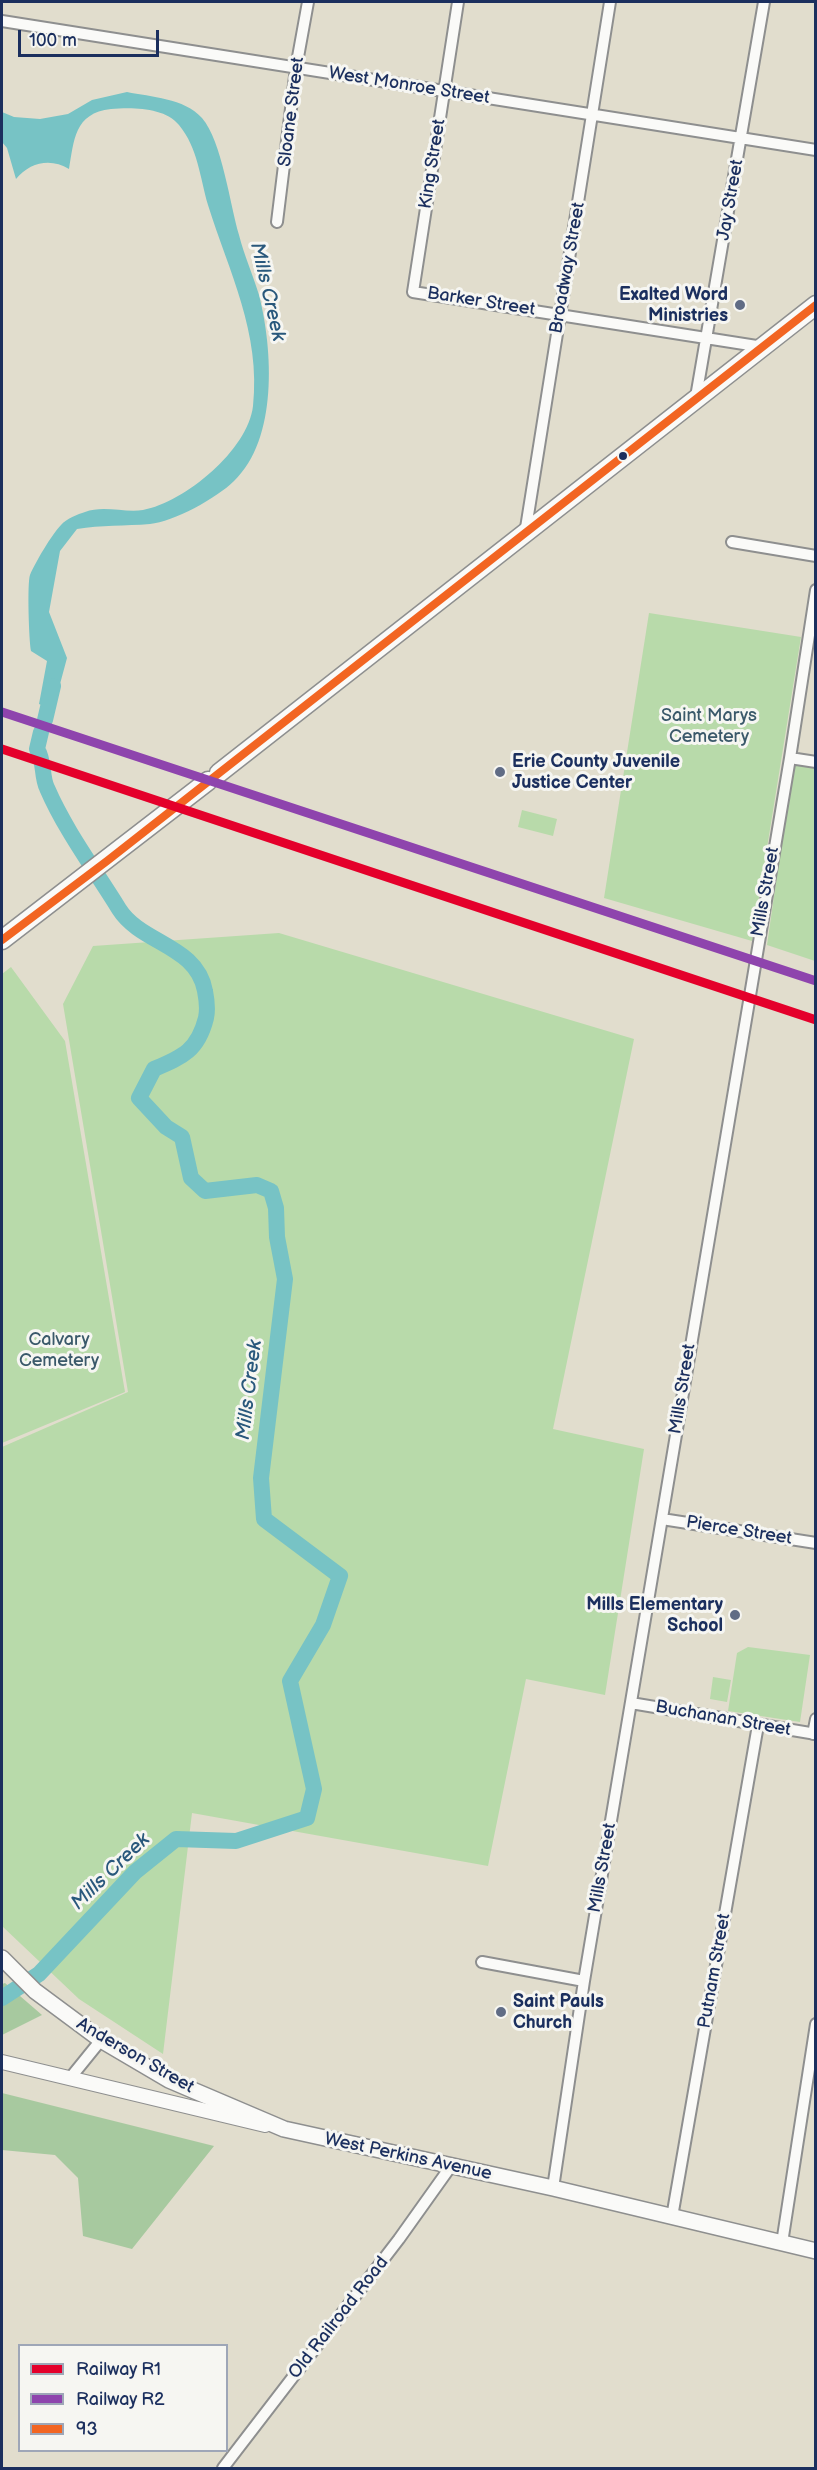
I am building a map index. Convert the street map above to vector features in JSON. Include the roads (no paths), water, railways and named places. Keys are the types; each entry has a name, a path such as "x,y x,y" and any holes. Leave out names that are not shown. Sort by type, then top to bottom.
{"main road":[{"path":"2,940 107,861 816,305"},
{"name":"Anderson Street","path":"2,1958 35,1991 101,2040 169,2080 284,2129"},
{"name":"West Perkins Avenue","path":"284,2129 553,2188 816,2251"}],"street":[{"name":"Sloane Street","path":"277,222 296,68 308,2"},
{"name":"King Street","path":"413,292 458,2"},
{"name":"Broadway Street","path":"525,534 610,2"},
{"name":"Jay Street","path":"696,399 764,2"},
{"name":"West Monroe Street","path":"2,21 816,150"},
{"name":"Barker Street","path":"413,292 763,347"},
{"path":"732,542 816,556"},
{"name":"Mills Street","path":"553,2188 584,1981 790,758 816,590"},
{"path":"790,758 816,762"},
{"name":"Pierce Street","path":"662,1519 816,1544"},
{"name":"Buchanan Street","path":"631,1703 814,1734"},
{"path":"814,1734 816,1719"},
{"name":"Putnam Street","path":"672,2217 758,1725"},
{"path":"482,1962 584,1981"},
{"path":"782,2243 816,2024"},
{"path":"71,2077 101,2040"},
{"name":"West Perkins Avenue","path":"2,2062 71,2077 217,2115 284,2129"},
{"name":"Old Railroad Road","path":"223,2469 399,2239 451,2166"}],"water":[{"path":"127,92 177,102 195,111 209,128 220,157 241,242 264,317 269,367 268,393 265,418 258,442 248,463 234,481 217,495 194,508 160,522 77,529 60,551 49,612 67,658 53,710 39,704 47,661 31,651 29,589 30,575 57,529 69,519 92,510 143,510 177,497 212,472 227,456 240,440 249,423 253,406 254,379 248,328 234,279 208,205 198,164 185,134 173,119 157,112 138,108 99,112 83,122 78,130 69,169 48,163 34,165 16,179 7,148 2,142 2,112 14,117 40,119 68,114 92,100"}],"waterway":[{"name":"Mills Creek","path":"45,720 53,686"},
{"name":"Mills Creek","path":"2,1998 39,1974 135,1872 176,1839 236,1841 307,1818 314,1789 290,1681 323,1625 340,1576 264,1519 261,1478 285,1279 277,1237 276,1208 271,1191 257,1185 205,1191 191,1178 182,1137 166,1127 139,1098 154,1069 181,1056 199,1038 207,1008 200,976 180,954 141,930 119,909 54,804 47,788 37,749 41,732"}],"railway":[{"path":"2,749 816,1020"}],"rail line":[{"name":"R2","path":"2,712 816,981"},
{"name":"R1","path":"2,749 816,1020"}],"place":[{"name":"Exalted Word Ministries","path":"740,305"},
{"name":"Erie County Juvenile Justice Center","path":"500,772"},
{"name":"Mills Elementary School","path":"735,1615"},
{"name":"Saint Pauls Church","path":"501,2012"}],"park label":[{"name":"Saint Marys Cemetery","path":"709,726"},
{"name":"Calvary Cemetery","path":"59,1350"}]}
